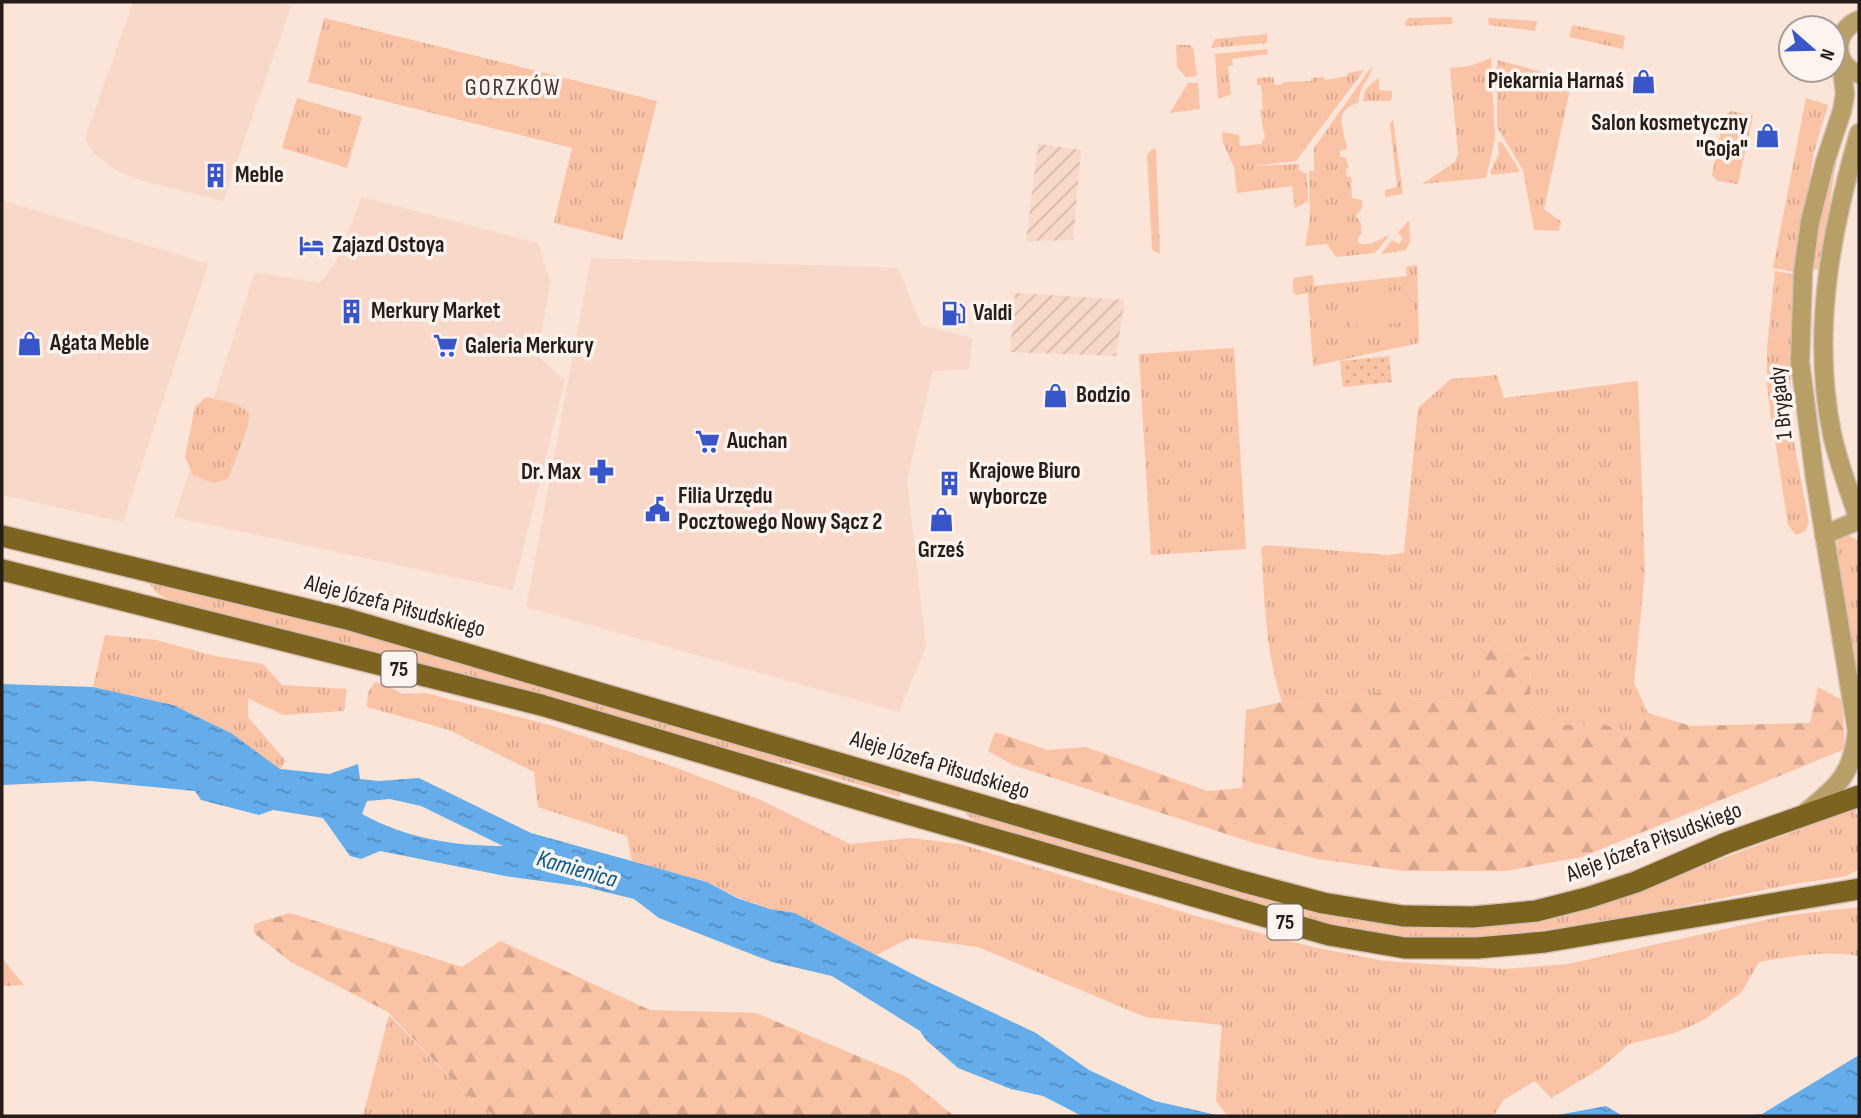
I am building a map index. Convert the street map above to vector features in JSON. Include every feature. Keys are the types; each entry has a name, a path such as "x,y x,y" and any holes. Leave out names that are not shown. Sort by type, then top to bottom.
{"main road":[{"name":"Aleje Józefa Piłsudskiego","path":"2,536 347,619 1241,881 1322,903 1403,916 1473,916 1536,911 1587,898 1636,882 1804,814 1859,796"},
{"name":"75","path":"2,570 541,705 1198,898 1329,935 1367,942 1405,948 1477,948 1545,942 1859,889"}],"street":[{"name":"1 Brygady","path":"1844,84 1845,94 1810,222 1803,272 1800,362 1824,535 1858,737"},
{"name":"1 Brygady","path":"1859,132 1840,202 1826,277 1823,377 1832,435 1859,521"},
{"path":"1824,535 1859,521"},
{"path":"1804,814 1835,788 1853,761 1858,737"}],"shaded area":[{"path":"133,2 280,2 291,6 223,201 143,181 115,170 94,153 85,139"},
{"path":"1038,144 1081,150 1073,240 1026,241"},
{"name":"Galeria Merkury","path":"362,197 538,243 550,281 538,357 565,380 513,590 174,517 255,272 320,283 335,263"},
{"path":"2,200 208,264 123,522 2,495"},
{"path":"591,258 898,268 921,325 973,338 969,369 933,371 907,480 926,646 899,712 526,607"},
{"path":"1015,293 1125,300 1116,356 1010,352"}],"green space":[{"path":"1452,17 1452,24 1405,26 1409,18"},
{"path":"324,18 657,101 622,240 554,223 572,148 308,82"},
{"path":"1488,18 1537,21 1535,31 1489,25"},
{"path":"1572,25 1625,36 1623,49 1569,37"},
{"path":"1267,34 1267,43 1211,48 1215,39"},
{"path":"1176,45 1190,45 1193,48 1197,76 1186,77 1177,67"},
{"path":"1267,49 1268,54 1232,59 1233,65 1228,66 1231,94 1218,99 1215,54"},
{"path":"1491,58 1495,139 1486,178 1422,184 1455,162 1458,154 1450,68 1470,66"},
{"path":"1497,60 1572,80 1544,209 1561,222 1559,231 1534,230 1523,170 1497,127"},
{"path":"1372,66 1359,102 1348,107 1343,113 1341,122 1347,149 1340,151 1340,157 1345,157 1349,167 1346,169 1347,177 1351,177 1352,198 1362,200 1362,208 1356,216 1361,223 1358,243 1369,244 1389,236 1375,253 1336,257 1327,244 1305,246 1310,217 1309,171 1314,171 1314,148"},
{"path":"1364,70 1296,161 1252,166 1299,164 1299,170 1307,174 1308,201 1295,208 1292,186 1237,193 1234,167 1223,143 1222,132 1239,135 1240,146 1262,144 1265,139 1260,110 1263,109 1261,85 1257,85 1257,78 1273,77 1275,85 1311,81 1312,78 1323,77 1325,80"},
{"path":"1379,78 1379,90 1392,91 1390,101 1363,101 1368,88"},
{"path":"1188,83 1198,83 1200,109 1170,113"},
{"path":"297,98 362,117 347,168 282,148"},
{"path":"1806,98 1828,105 1814,152 1796,272 1773,268"},
{"path":"1731,111 1753,116 1738,184 1718,181 1712,175 1724,116"},
{"path":"1848,117 1850,118 1836,162 1820,270 1810,269 1833,161"},
{"path":"1393,119 1403,194 1385,197 1385,190 1397,187 1390,124"},
{"path":"1498,142 1502,142 1518,172 1492,175 1490,172 1499,154"},
{"path":"1154,148 1160,254 1152,250 1147,154"},
{"path":"1409,220 1410,241 1406,250 1381,254 1392,240 1399,244 1403,238 1398,233"},
{"path":"1417,265 1419,343 1313,366 1308,293 1296,295 1293,292 1293,278 1313,275 1314,286 1407,276 1406,267"},
{"path":"1775,271 1796,275 1790,357 1791,410 1788,410 1788,425 1772,428 1767,384 1767,350"},
{"path":"1412,289 1415,321 1350,327 1347,296"},
{"path":"1234,348 1246,549 1151,555 1139,354"},
{"path":"1389,356 1392,382 1343,387 1340,361"},
{"path":"1497,375 1504,398 1638,381 1645,571 1634,683 1648,713 1636,737 1604,724 1548,725 1531,707 1530,658 1492,641 1470,704 1415,699 1392,690 1337,700 1282,702 1269,645 1261,548 1267,545 1387,555 1404,553 1418,408 1451,379"},
{"path":"206,397 236,404 249,412 248,426 228,479 213,483 193,475 185,457 195,407"},
{"path":"1789,431 1789,436 1793,437 1809,523 1805,531 1796,535 1788,525 1774,433"},
{"path":"1848,535 1859,541 1859,686 1835,546 1838,539"},
{"path":"148,582 313,618 902,790 900,797 793,765 739,755 453,671 176,604 157,593"},
{"path":"105,635 156,640 215,656 263,664 282,685 347,689 344,711 283,715 248,698 248,717 286,761 280,769 231,733 173,705 93,687"},
{"path":"1492,641 1530,658 1531,707 1548,725 1604,724 1636,737 1648,713 1691,726 1810,723 1818,687 1842,700 1845,749 1582,857 1505,871 1405,871 1318,859 1254,843 1013,765 988,751 995,732 1048,750 1086,747 1207,791 1242,788 1246,710 1282,702 1337,700 1392,690 1415,699 1469,704"},
{"path":"375,682 402,694 425,693 550,725 669,765 761,800 850,844 911,838 960,844 1196,916 1313,947 1384,961 1503,969 1568,964 1783,916 1859,907 1859,956 1821,954 1759,962 1741,993 1702,1021 1674,1033 1629,1044 1601,1068 1551,1098 1535,1081 1503,1100 1494,1116 1228,1116 1216,1101 1222,1025 1145,1017 978,947 910,938 876,955 795,913 770,909 707,882 632,861 627,836 538,807 534,772 449,730 367,707 368,692"},
{"path":"1855,809 1859,823 1859,869 1847,876 1588,925 1464,938 1410,938 1344,929 981,826 966,815 964,810 1337,916 1611,900"},
{"path":"290,913 462,967 500,941 650,1010 756,1013 905,1076 954,1116 495,1116 464,1092 388,1012 291,962 254,933 254,924"},
{"path":"2,958 24,985 2,986"},
{"path":"389,1015 464,1092 495,1116 363,1116"}],"water":[{"name":"Kamienica","path":"2,684 93,687 173,705 231,733 280,769 329,774 358,764 360,779 379,781 419,778 531,833 707,882 737,898 770,909 795,913 928,982 1036,1033 1089,1070 1155,1101 1221,1116 1082,1116 1043,1096 1011,1089 958,1068 926,1040 920,1031 832,976 772,962 659,918 634,899 585,887 505,876 380,851 361,859 350,856 323,818 273,810 259,815 201,800 195,791 90,781 2,785","holes":["390,799 421,806 503,846 430,839 395,829 362,814 367,801"]},
{"path":"1859,1055 1859,1116 1741,1116 1762,1114"},
{"path":"1606,1106 1623,1116 1552,1116"}],"place":[{"name":"Piekarnia Harnaś","path":"1644,81"},
{"name":"Salon kosmetyczny \"Goja\"","path":"1768,136"},
{"name":"Meble","path":"215,175"},
{"name":"Zajazd Ostoya","path":"312,245"},
{"name":"Merkury Market","path":"351,311"},
{"name":"Valdi","path":"953,313"},
{"name":"Agata Meble","path":"30,343"},
{"name":"Galeria Merkury","path":"445,346"},
{"name":"Bodzio","path":"1056,395"},
{"name":"Auchan","path":"707,441"},
{"name":"Dr. Max","path":"601,472"},
{"name":"Krajowe Biuro wyborcze","path":"949,484"},
{"name":"Filia Urzędu Pocztowego Nowy Sącz 2","path":"658,509"},
{"name":"Grześ","path":"941,520"}],"district":[{"name":"GORZKÓW","path":"513,87"}]}
